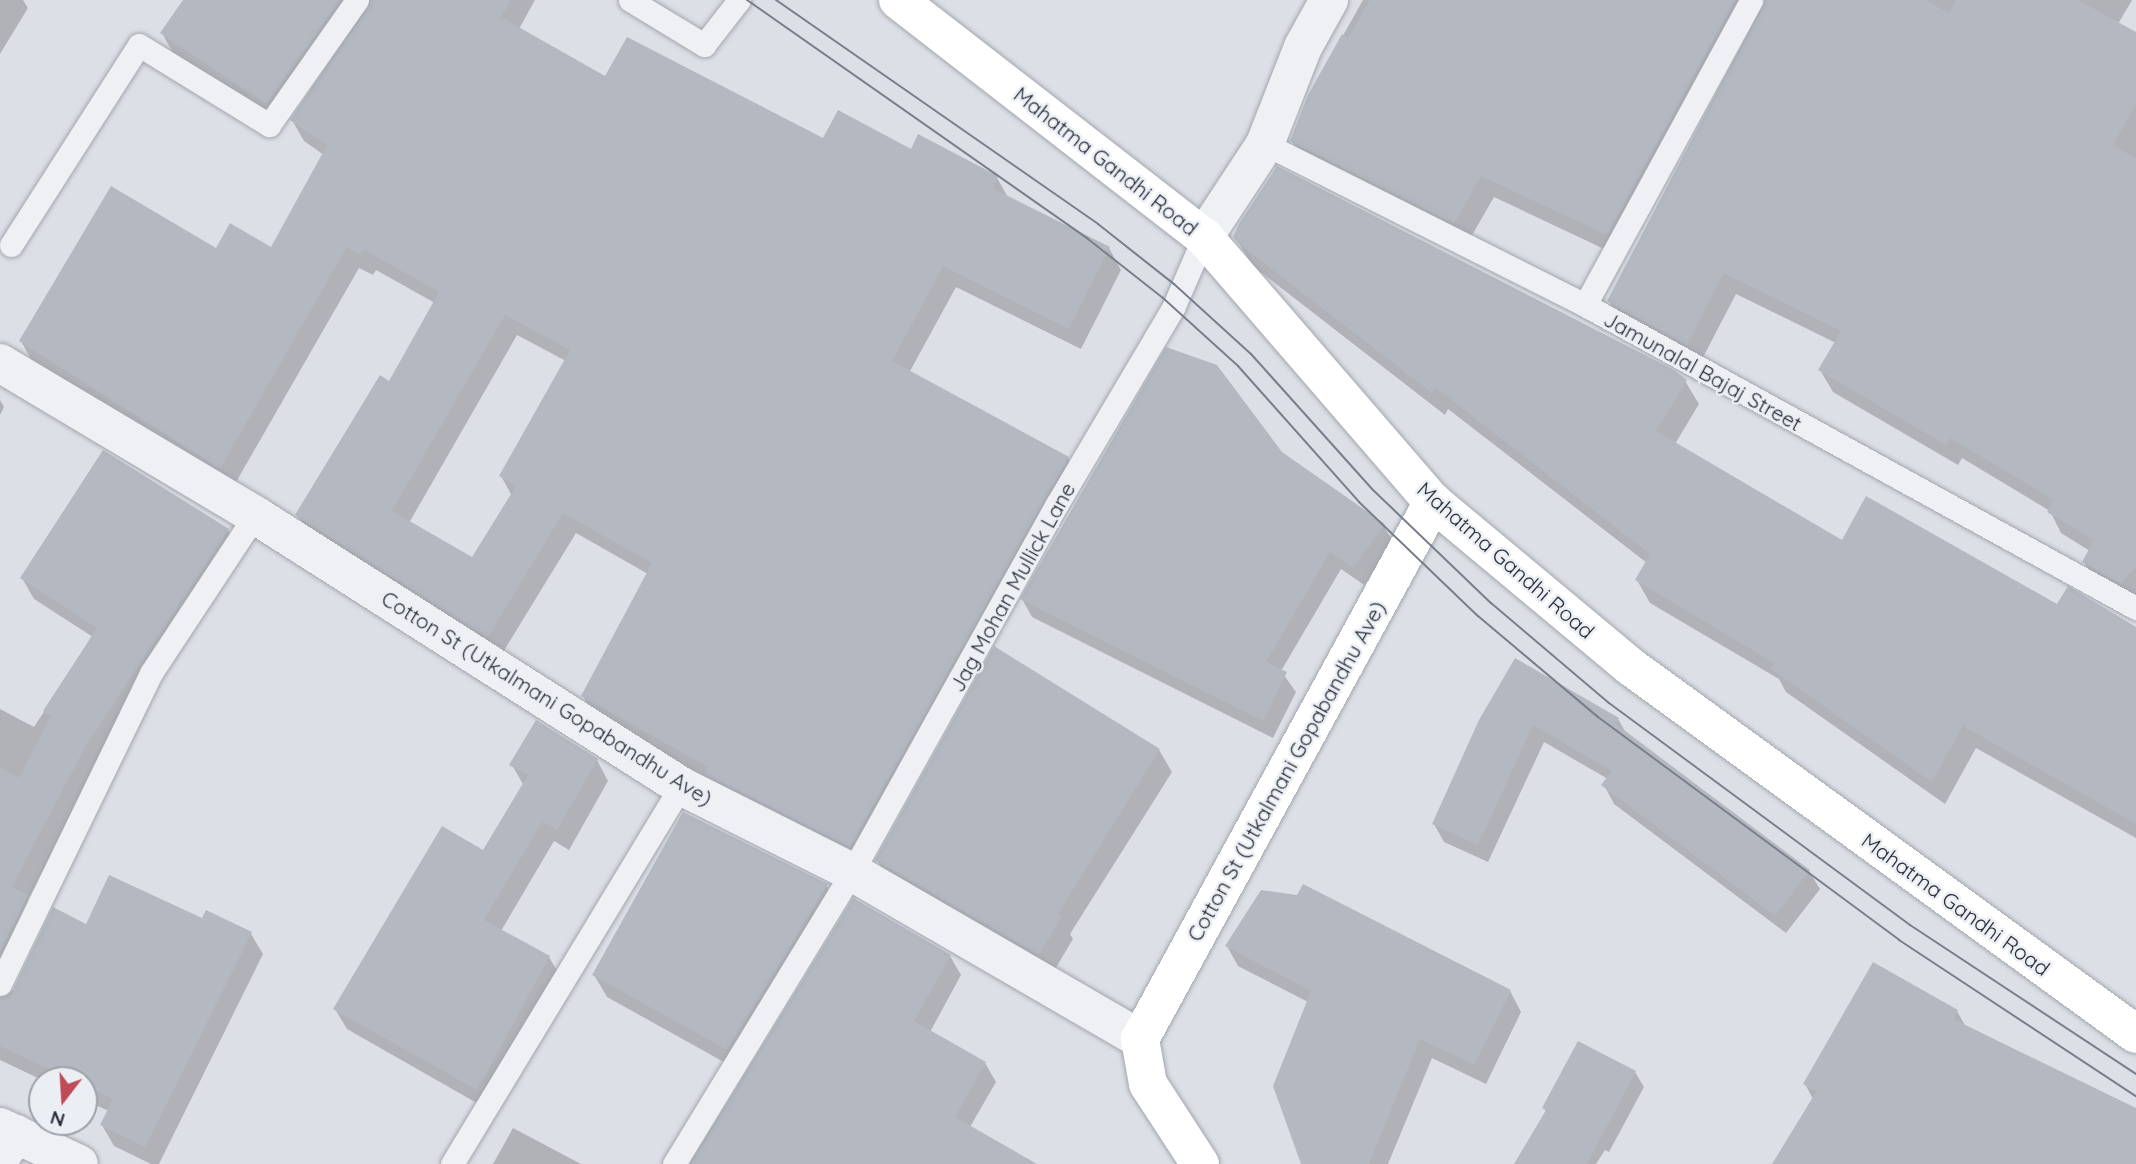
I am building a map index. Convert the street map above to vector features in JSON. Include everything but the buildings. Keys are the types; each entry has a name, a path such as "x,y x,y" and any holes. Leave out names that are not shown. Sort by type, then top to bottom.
{"main road":[{"name":"Mahatma Gandhi Road","path":"898,0 1204,237 1433,502 1630,667 2136,1034"},
{"name":"Cotton St (Utkalmani Gopabandhu Ave)","path":"1140,1039 1433,502"},
{"path":"1140,1039 1148,1084 1200,1164"}],"street":[{"name":"Jag Mohan Mullick Lane","path":"1204,237 1265,144 1303,47 1329,0"},
{"name":"Cotton St (Utkalmani Gopabandhu Ave)","path":"0,363 255,514 681,786 852,872 1140,1039"},
{"path":"5,1139 79,1164"}],"lane":[{"path":"11,245 139,45 269,125 357,0"},
{"path":"630,0 704,45 739,0"},
{"path":"1585,306 1751,0"},
{"name":"Jamunalal Bajaj Street","path":"1265,144 1585,306 2136,608"},
{"name":"Jag Mohan Mullick Lane","path":"674,1164 852,872 1057,504 1173,308 1204,237"},
{"path":"0,984 151,673 255,514"},
{"path":"452,1164 681,786"}],"tram line":[{"path":"747,0 1088,239 1163,298 1238,366 1359,502 1478,616 1598,717 1899,940 2136,1096"},
{"path":"776,0 1098,224 1174,284 1251,354 1372,489 1491,603 1609,703 1910,925 2136,1074"}]}
